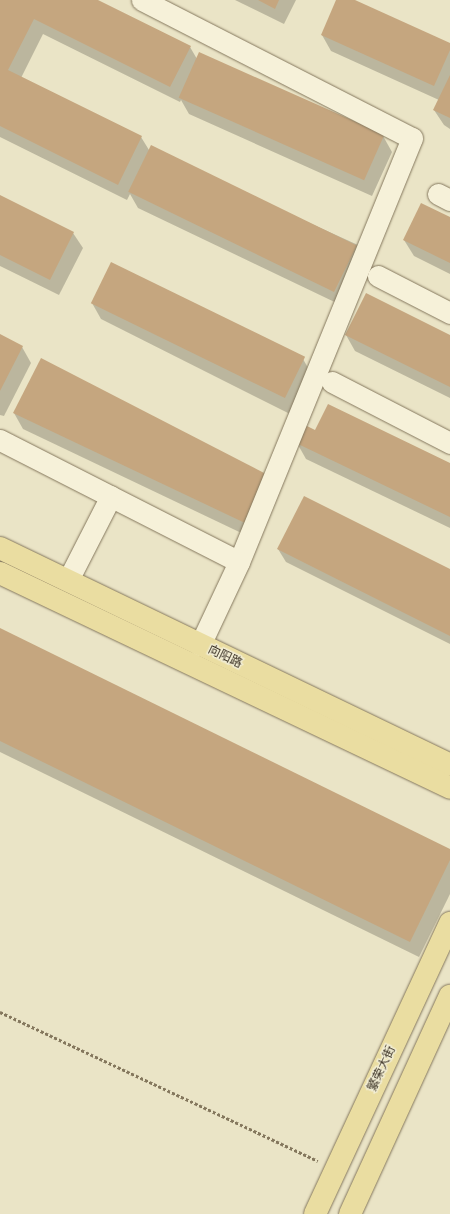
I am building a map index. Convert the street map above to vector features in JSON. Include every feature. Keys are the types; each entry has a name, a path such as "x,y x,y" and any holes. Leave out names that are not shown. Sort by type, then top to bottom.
{"main road":[{"name":"向阳路","path":"0,548 450,765"},
{"name":"向阳路","path":"0,573 450,788"},
{"name":"繁荣大街","path":"315,1214 450,923"},
{"path":"350,1214 450,996"}],"street":[{"path":"142,0 412,138 239,562 200,645"},
{"path":"378,276 450,313"},
{"path":"332,382 450,443"},
{"path":"0,440 239,562"},
{"path":"68,580 111,496"}],"path":[{"path":"0,1012 335,1169"}],"building":[{"path":"0,0 98,0 191,46 170,87 34,19 8,70 142,136 118,185 0,126"},
{"path":"258,0 279,0 275,9"},
{"path":"336,0 355,0 450,43 450,50 434,86 321,35"},
{"path":"199,52 384,135 364,180 179,98"},
{"path":"450,75 450,118 433,110"},
{"path":"151,145 357,245 334,292 128,192"},
{"path":"0,195 74,232 50,280 0,255"},
{"path":"421,203 450,217 450,263 403,240"},
{"path":"111,262 305,357 285,398 91,303"},
{"path":"366,293 450,335 450,387 345,335"},
{"path":"0,334 23,346 0,391"},
{"path":"41,358 266,474 245,523 13,413"},
{"path":"328,404 450,463 450,517 296,443 305,425 315,430"},
{"path":"304,496 450,569 450,636 277,549"},
{"path":"0,628 450,849 450,860 410,942 0,741"}]}
